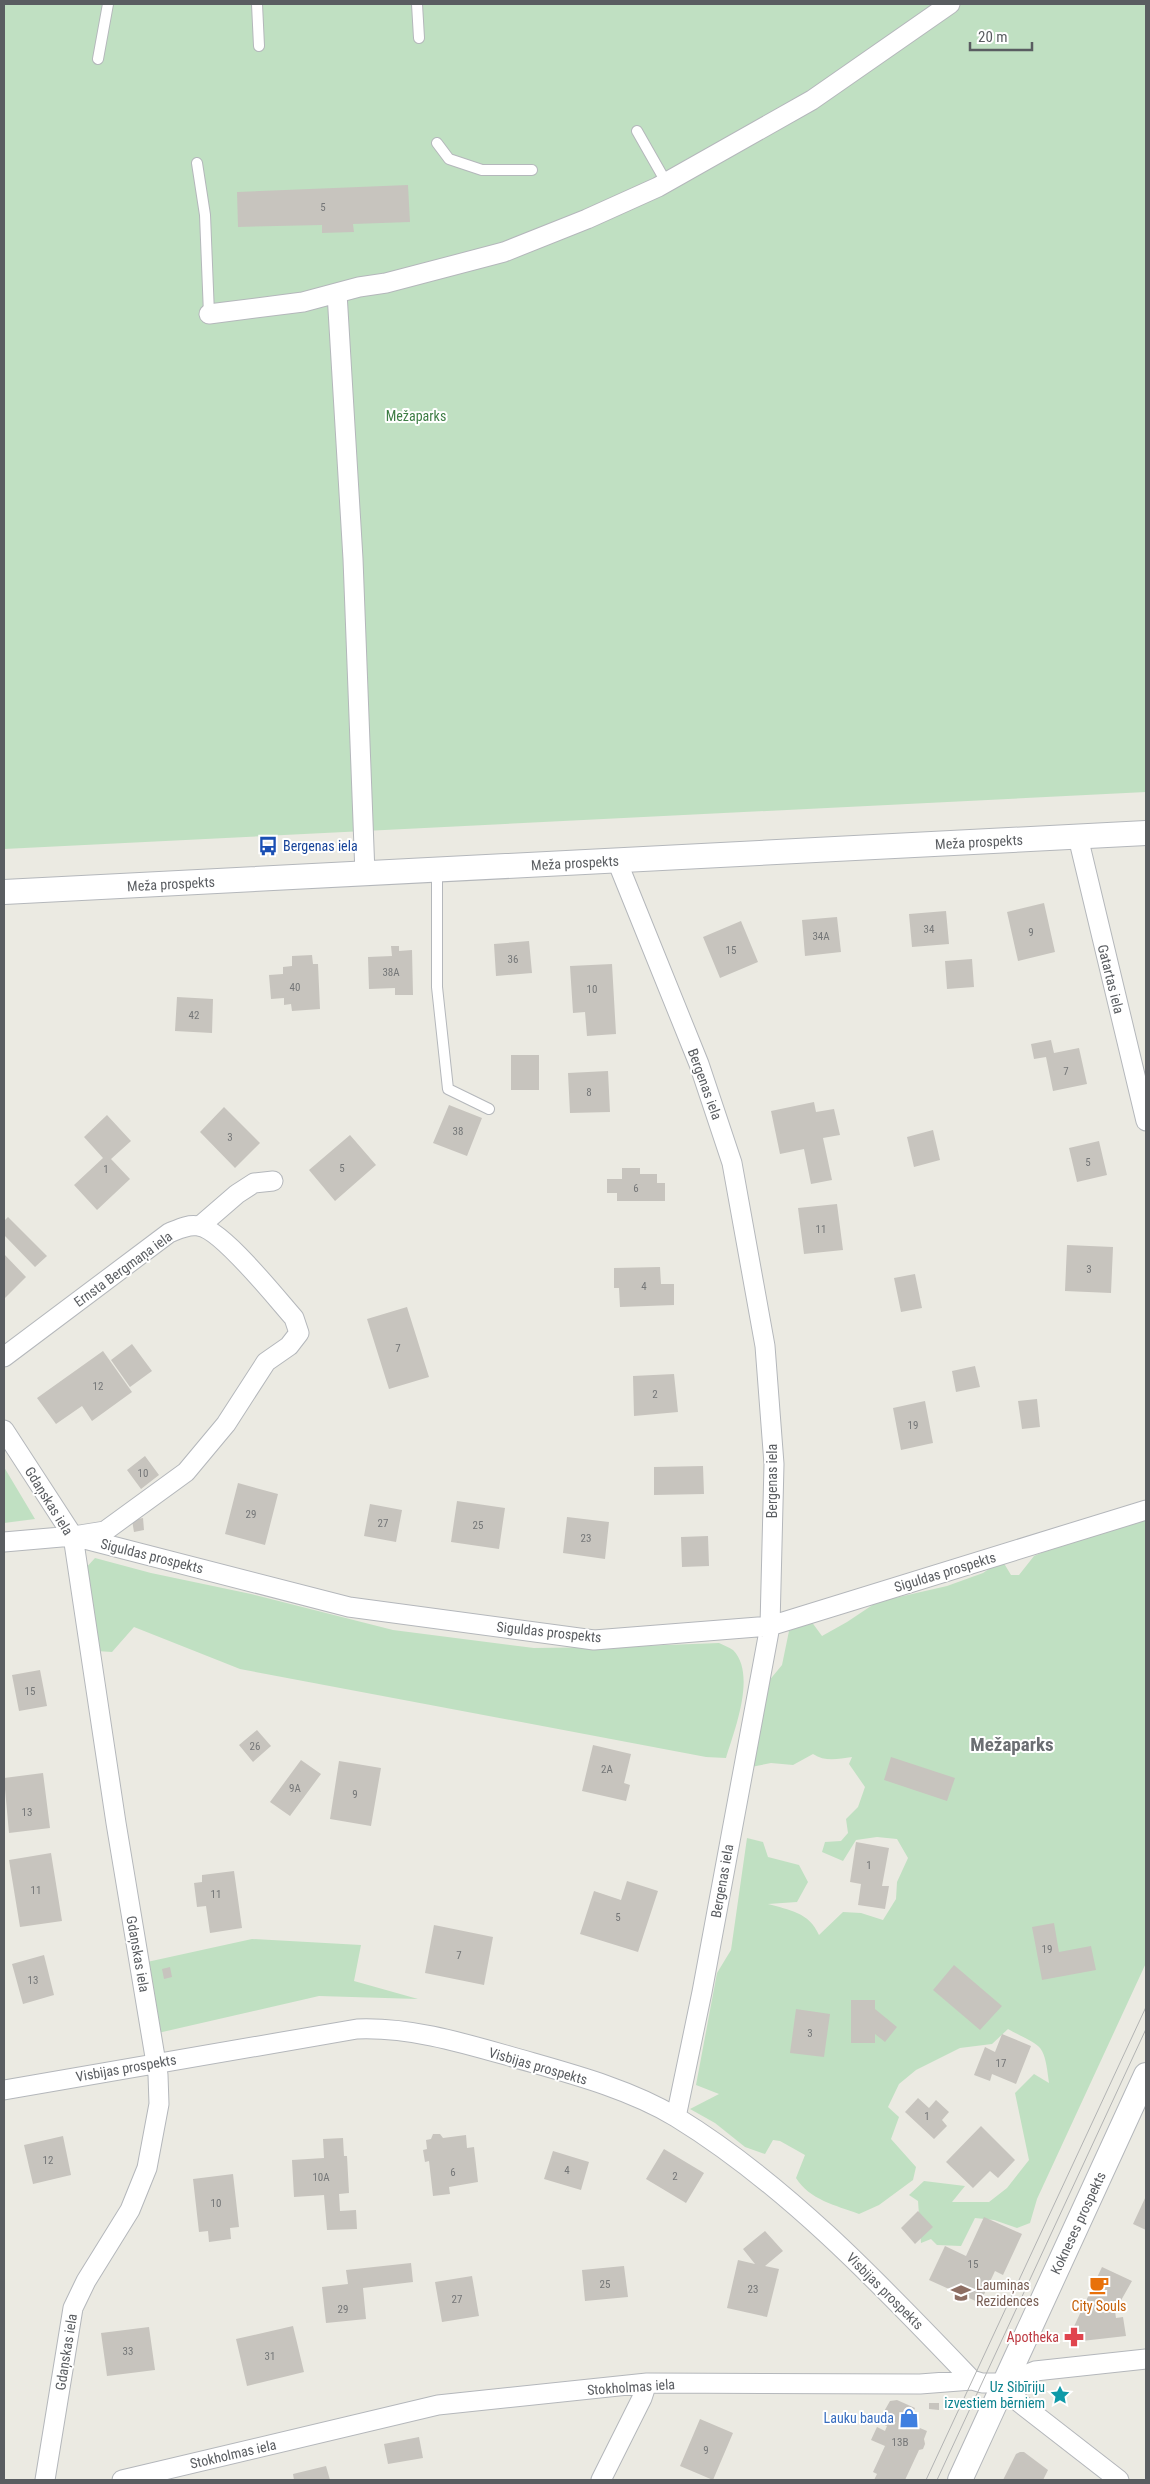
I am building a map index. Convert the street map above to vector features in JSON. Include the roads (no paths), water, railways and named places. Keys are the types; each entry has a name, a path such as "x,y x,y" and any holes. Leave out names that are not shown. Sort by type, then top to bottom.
{"street":[{"path":"209,314 303,302 386,283 504,252 587,219 666,182 812,100 950,4"},
{"path":"337,293 353,559 365,874"},
{"name":"Meža prospekts","path":"4,892 1146,833"},
{"name":"Gatartas iela","path":"1078,837 1146,1121"},
{"name":"Bergenas iela","path":"617,860 699,1064 732,1163 766,1356 774,1464 770,1626 702,1992 676,2117"},
{"path":"73,1536 105,1531 186,1472 226,1424 266,1362 289,1346 298,1333 294,1318 220,1236 200,1226 237,1194 254,1183 273,1181"},
{"name":"Ernsta Bergmaņa iela","path":"4,1357 169,1233 185,1226 200,1226"},
{"name":"Gdaņskas iela","path":"4,1430 73,1536 116,1823 157,2062 159,2104 147,2168 130,2210 86,2281 73,2308 45,2480"},
{"name":"Siguldas prospekts","path":"4,1542 73,1536 349,1607 594,1640 770,1626 1146,1510"},
{"name":"Visbijas prospekts","path":"4,2090 157,2062 357,2029 395,2030 531,2062 625,2093 676,2117 752,2172 828,2234 972,2380"},
{"name":"Kokneses prospekts","path":"960,2480 1146,2075"},
{"name":"Stokholmas iela","path":"122,2480 438,2405 646,2383 920,2384 972,2380 982,2383 1004,2383 1035,2371 1146,2359"},
{"path":"602,2480 642,2398 646,2383"},
{"path":"1004,2383 1020,2403 1119,2480"}],"lane":[{"path":"98,59 108,4"},
{"path":"257,4 259,46"},
{"path":"416,4 419,38"},
{"path":"637,131 666,182"},
{"path":"437,143 450,159 482,170 532,170"},
{"path":"198,163 205,216 209,314"},
{"path":"437,870 437,987 448,1089 488,1109"}],"tram line":[{"path":"926,2480 1146,2007"},
{"path":"937,2480 1146,2029"}],"place":[{"name":"Bergenas iela","path":"268,846"},
{"name":"City Souls","path":"1099,2285"},
{"name":"Laumiņas Rezidences","path":"961,2293"},
{"name":"Apotheka","path":"1074,2337"},
{"name":"Uz Sibīriju izvestiem bērniem","path":"1060,2395"},
{"name":"Lauku bauda","path":"909,2418"}],"district":[{"name":"Mežaparks","path":"1012,1744"}]}
